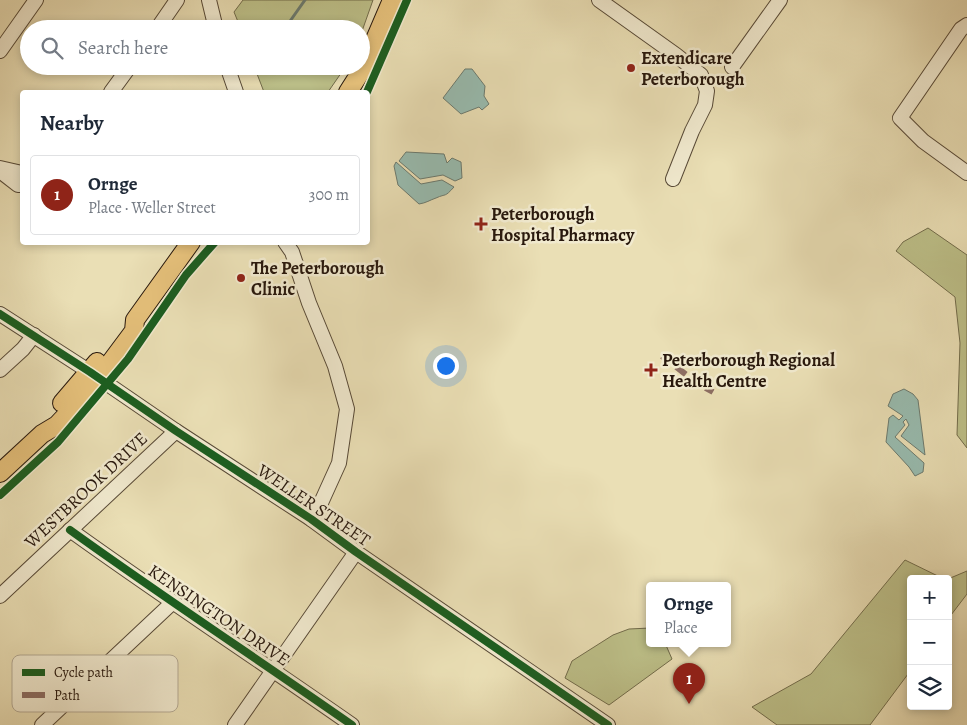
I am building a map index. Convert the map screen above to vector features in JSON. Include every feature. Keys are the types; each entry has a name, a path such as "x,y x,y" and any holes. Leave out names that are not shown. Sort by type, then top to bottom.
{"main road":[{"path":"370,51 392,0"},
{"path":"349,90 359,75"},
{"path":"0,474 42,434 48,418 95,375 124,324 135,320 189,245"}],"street":[{"path":"22,20 36,0"},
{"path":"163,20 177,0"},
{"path":"209,0 214,20"},
{"path":"599,0 701,75 707,91 705,105 692,131 673,179"},
{"path":"732,67 780,0"},
{"path":"0,50 20,22"},
{"path":"967,25 961,29 900,118 923,141 967,173"},
{"path":"112,90 123,75"},
{"path":"230,75 235,90"},
{"path":"0,169 20,173"},
{"path":"0,169 20,185"},
{"path":"291,246 309,303 335,366 347,409 339,463 320,505 310,519"},
{"name":"WELLER STREET","path":"0,314 95,375 310,519 608,725"},
{"path":"0,370 34,336"},
{"name":"WESTBROOK DRIVE","path":"0,596 176,431"},
{"name":"KENSINGTON DRIVE","path":"70,530 172,603 274,670 352,725"},
{"path":"235,725 356,552"},
{"path":"117,655 172,603"},
{"path":"42,725 56,712"}],"green space":[{"path":"243,0 373,0 366,20 237,20 234,12"},
{"path":"257,75 340,75 329,90 263,90"},
{"path":"928,228 967,255 967,448 957,435 960,343 955,297 896,251 903,242"},
{"path":"905,560 936,575 907,575 907,675 870,725 777,725 752,707 811,674"},
{"path":"967,571 967,594 952,614 952,577"},
{"path":"646,628 646,647 667,647 672,659 609,705 565,678 572,661 613,635 629,629"}],"water":[{"path":"465,69 472,69 485,86 484,96 489,104 482,110 479,107 461,114 443,98"},
{"path":"406,152 444,154 447,163 452,158 461,162 462,178 455,181 443,175 420,179 399,161"},
{"path":"396,162 421,184 442,180 454,187 445,195 419,204 398,185 394,166"},
{"path":"904,389 913,394 918,400 925,455 901,436 909,425 906,419 903,422 905,425 895,437 924,463 923,472 915,476 886,442 889,418 893,415 899,420 903,416 888,406 893,394"}],"waterway":[{"path":"291,20 305,0"}],"marked path":[{"path":"662,356 697,383 713,392"}],"cycle path":[{"path":"368,90 407,0"},
{"path":"0,495 58,442 128,359 186,275 212,245"},
{"path":"0,314 311,519 608,725"},
{"path":"70,530 352,725"}],"place":[{"name":"Extendicare Peterborough","path":"631,68"},
{"name":"Peterborough Hospital Pharmacy","path":"481,224"},
{"name":"The Peterborough Clinic","path":"241,278"},
{"name":"Peterborough Regional Health Centre","path":"651,370"},
{"name":"Ornge","path":"689,704"}]}
